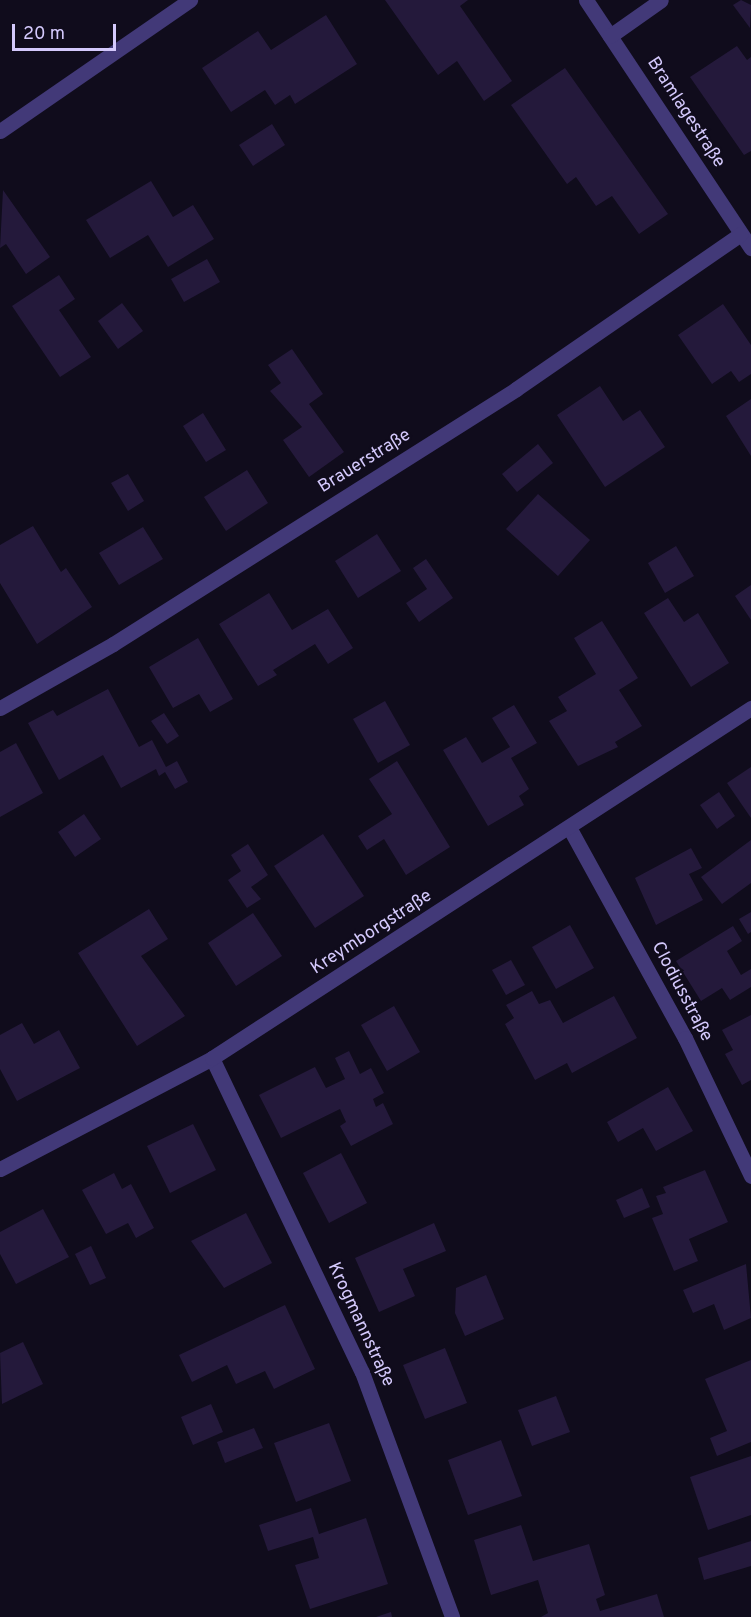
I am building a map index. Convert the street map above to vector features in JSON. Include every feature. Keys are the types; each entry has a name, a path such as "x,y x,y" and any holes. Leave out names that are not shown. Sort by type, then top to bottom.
{"street":[{"path":"0,131 190,0"},
{"name":"Bramlagestraße","path":"586,0 751,248"},
{"path":"610,36 661,0"},
{"name":"Brauerstraße","path":"0,708 113,644 506,395 741,234"},
{"name":"Kreymborgstraße","path":"0,1169 212,1058 570,829 751,708"},
{"name":"Clodiusstraße","path":"570,829 685,1038 751,1176"},
{"name":"Krogmannstraße","path":"212,1058 362,1372 452,1617"}],"building":[{"path":"385,0 468,0 460,6 512,81 484,101 457,61 438,75"},
{"path":"741,0 751,5 750,28 733,5"},
{"path":"326,15 357,64 295,104 290,95 275,105 265,90 231,112 202,68 258,31 271,50"},
{"path":"737,46 747,60 751,57 751,151 744,155 690,77"},
{"path":"565,68 668,214 639,234 612,196 596,206 576,177 567,184 511,105"},
{"path":"272,124 285,145 253,166 239,145"},
{"path":"151,181 173,217 193,205 214,239 168,267 148,235 110,258 86,220"},
{"path":"3,190 50,257 26,274 6,244 0,248"},
{"path":"207,259 220,282 184,302 171,279"},
{"path":"59,275 75,299 59,310 91,357 60,377 12,306"},
{"path":"122,303 143,331 118,349 98,321"},
{"path":"723,304 751,345 751,374 739,382 731,371 712,384 678,335"},
{"path":"292,349 323,394 309,404 344,452 309,477 283,440 302,427 270,391 281,383 268,365"},
{"path":"600,386 623,421 640,410 665,447 605,487 557,415"},
{"path":"751,399 751,456 726,416"},
{"path":"203,413 226,450 206,462 183,426"},
{"path":"538,444 553,463 517,492 502,474"},
{"path":"247,470 268,503 226,531 204,497"},
{"path":"128,474 144,501 128,511 111,483"},
{"path":"538,494 590,540 558,576 506,529"},
{"path":"33,526 61,572 66,568 92,607 37,644 0,583 0,545"},
{"path":"143,527 163,559 119,585 99,553"},
{"path":"377,534 401,571 358,598 335,561"},
{"path":"676,546 694,576 665,593 648,563"},
{"path":"426,559 453,598 419,622 406,603 427,589 413,568"},
{"path":"751,585 751,620 735,596"},
{"path":"269,593 292,630 328,609 353,648 328,664 315,644 273,670 277,675 258,686 219,624"},
{"path":"668,598 684,622 698,613 729,663 691,687 644,613"},
{"path":"602,621 638,678 619,690 642,726 615,742 618,747 578,766 549,721 567,711 558,697 596,674 574,638"},
{"path":"198,638 233,699 210,712 199,694 173,708 149,667"},
{"path":"108,689 139,747 152,740 166,767 177,761 188,782 175,789 165,772 159,776 156,769 121,788 103,755 59,780 28,723 53,710 57,716"},
{"path":"385,701 410,745 378,763 353,719"},
{"path":"514,705 537,743 511,758 529,789 519,796 524,805 488,826 443,750 466,737 482,763 510,747 492,718"},
{"path":"164,713 179,736 167,744 151,721"},
{"path":"16,743 43,793 0,817 0,752"},
{"path":"397,761 450,847 406,875 384,839 367,850 358,836 392,814 369,779"},
{"path":"751,767 751,818 727,783"},
{"path":"719,792 735,816 717,829 700,805"},
{"path":"84,814 101,839 75,857 58,832"},
{"path":"323,834 364,896 315,928 274,866"},
{"path":"751,840 751,883 722,904 701,877"},
{"path":"248,844 268,875 251,887 261,899 247,908 228,880 241,871 231,855"},
{"path":"691,848 702,868 689,874 703,900 656,925 635,878"},
{"path":"149,909 168,939 141,956 185,1016 137,1046 78,953"},
{"path":"751,912 751,932 748,934 739,919"},
{"path":"253,913 282,956 236,986 208,943"},
{"path":"570,925 594,968 556,989 532,947"},
{"path":"733,926 742,941 727,951 741,975 751,969 751,987 730,1000 722,988 701,1001 676,961"},
{"path":"511,960 525,985 506,995 492,970"},
{"path":"532,991 539,1004 550,1000 563,1023 614,996 637,1038 572,1073 567,1063 535,1080 505,1024 514,1018 506,1005"},
{"path":"394,1006 420,1052 387,1071 361,1025"},
{"path":"751,1015 751,1080 742,1085 725,1054 733,1050 722,1030"},
{"path":"22,1023 34,1044 59,1030 80,1068 17,1101 0,1069 0,1035"},
{"path":"349,1051 360,1074 371,1068 384,1093 373,1099 376,1107 383,1103 393,1124 351,1146 340,1126 346,1122 340,1109 281,1138 259,1095 315,1067 326,1088 345,1079 335,1058"},
{"path":"668,1087 693,1131 656,1151 643,1128 618,1142 607,1122"},
{"path":"193,1124 216,1170 170,1193 147,1146"},
{"path":"341,1153 367,1203 329,1223 303,1173"},
{"path":"705,1170 728,1222 689,1239 698,1261 674,1271 652,1218 663,1214 656,1196 666,1193 663,1187"},
{"path":"114,1173 122,1189 131,1184 154,1228 136,1238 128,1223 106,1234 82,1190"},
{"path":"642,1188 650,1207 624,1218 616,1200"},
{"path":"43,1209 69,1257 16,1284 0,1254 0,1232"},
{"path":"246,1213 272,1263 224,1288 191,1241"},
{"path":"434,1223 446,1251 403,1269 415,1296 379,1312 355,1258"},
{"path":"91,1246 106,1278 90,1285 75,1254"},
{"path":"746,1264 751,1318 724,1330 714,1304 693,1313 683,1290"},
{"path":"486,1275 504,1319 465,1336 455,1313 456,1288"},
{"path":"285,1305 315,1369 274,1389 265,1371 236,1384 227,1365 192,1382 179,1355"},
{"path":"23,1342 43,1384 2,1404 0,1353"},
{"path":"445,1348 467,1403 425,1419 403,1365"},
{"path":"751,1360 751,1442 717,1456 710,1438 727,1431 705,1379"},
{"path":"556,1396 570,1432 532,1446 518,1410"},
{"path":"211,1404 223,1432 193,1445 181,1417"},
{"path":"329,1423 351,1481 296,1502 274,1443"},
{"path":"254,1428 263,1448 225,1463 217,1442"},
{"path":"501,1440 522,1496 468,1515 448,1460"},
{"path":"751,1456 751,1515 708,1530 690,1477"},
{"path":"311,1508 319,1534 366,1518 388,1584 310,1609 295,1565 319,1558 313,1537 268,1551 259,1525"},
{"path":"521,1525 533,1561 589,1544 605,1595 596,1599 600,1611 657,1594 664,1617 541,1617 548,1613 538,1580 491,1595 474,1540"},
{"path":"751,1541 751,1566 704,1580 698,1558"},
{"path":"391,1612 392,1617 376,1617"}]}
